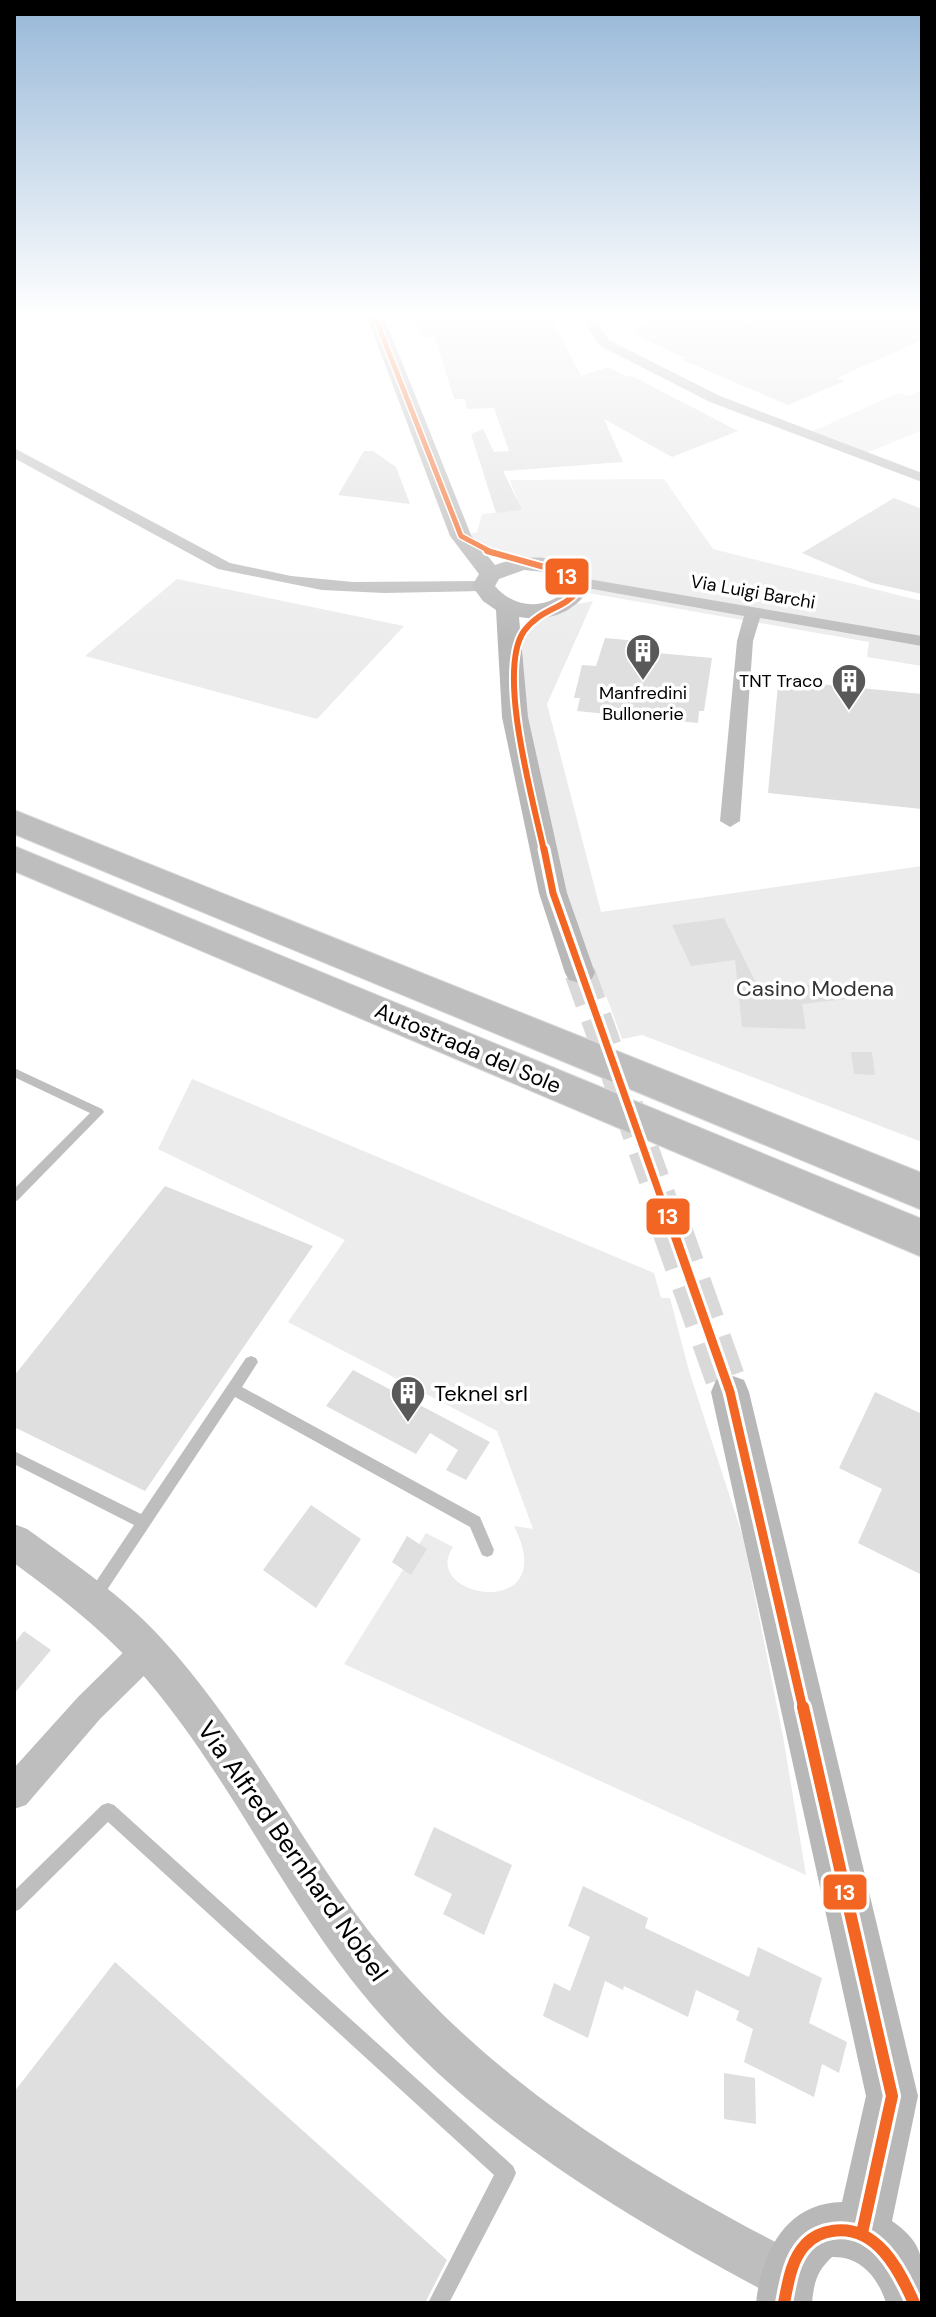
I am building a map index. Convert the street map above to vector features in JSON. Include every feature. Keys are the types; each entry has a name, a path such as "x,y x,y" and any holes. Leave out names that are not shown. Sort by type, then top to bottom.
{"highway":[{"name":"Autostrada del Sole","path":"14,821 922,1192"},
{"name":"Autostrada del Sole","path":"14,857 922,1239"}],"main road":[{"path":"417,425 461,536 471,548 496,603 508,608 543,611"},
{"path":"471,548 522,563 565,571 576,582 577,591 571,600 543,611 522,634 514,672"},
{"path":"487,580 522,563"},
{"path":"508,608 507,630 514,672 515,717 553,893 580,973"},
{"path":"730,1392 892,2096 862,2233"},
{"path":"785,2289 794,2255 807,2239 833,2229 862,2233 886,2249 905,2276 914,2303"}],"street":[{"path":"783,425 922,478"},
{"path":"14,452 224,566 262,577 333,588 487,580"},
{"name":"Via Luigi Barchi","path":"576,582 922,641"},
{"path":"730,821 745,641 753,613"},
{"name":"Via Alfred Bernhard Nobel","path":"14,1541 92,1599 147,1651 186,1697 366,1964 435,2038 496,2092 563,2141 713,2237 785,2289"},
{"path":"14,1793 89,1708 147,1651"}],"lane":[{"path":"14,1072 98,1112 14,1197"},
{"path":"750,1123 807,1132 893,1165"},
{"path":"92,1599 251,1362"},
{"path":"234,1390 475,1522 487,1550"},
{"path":"14,1457 144,1523"},
{"path":"14,1903 108,1811 506,2173 438,2303"}],"green space":[{"path":"826,425 922,425 922,430 862,455 806,434"},
{"path":"664,479 713,549 922,601 922,666 867,657 869,642 577,591 576,582 471,548 461,536 477,532 482,514 521,510 510,480"},
{"path":"177,579 404,626 317,719 85,656"},
{"name":"Casino Modena","path":"593,601 547,704 601,912 922,866 922,1142 642,1035 622,1039 607,998 580,973 514,672 522,634 559,607"},
{"path":"192,1079 654,1273 661,1298 670,1298 689,1371 743,1537 783,1736 806,1875 344,1664 426,1533 453,1547 448,1565 455,1579 470,1588 489,1592 507,1589 520,1577 524,1557 514,1526 533,1529 497,1431 288,1322 345,1240 158,1149"}],"building":[{"path":"500,425 607,425 623,462 503,471 522,510 496,513 471,434 483,429 494,452 509,451"},
{"path":"615,425 727,425 738,431 672,457"},
{"path":"364,451 373,451 396,467 410,504 338,495"},
{"path":"894,498 922,509 922,594 872,583 802,553"},
{"name":"Manfredini Bullonerie","path":"605,638 660,643 658,653 712,658 704,711 699,711 698,723 577,711 580,698 574,698 582,665 596,666"},
{"path":"779,674 809,677 809,683 922,694 922,809 768,793"},
{"path":"724,918 756,983 846,986 846,999 802,1004 806,1029 742,1027 735,960 691,966 672,925"},
{"path":"851,1052 872,1052 875,1075 854,1074"},
{"path":"165,1186 313,1246 145,1491 14,1427 14,1376"},
{"name":"Teknel srl","path":"353,1370 490,1442 466,1480 446,1470 458,1450 430,1433 416,1454 326,1406"},
{"path":"875,1392 922,1414 922,1575 858,1543 882,1489 839,1468"},
{"path":"311,1505 361,1539 316,1608 263,1570"},
{"path":"407,1536 427,1549 411,1575 392,1562"},
{"path":"24,1631 51,1650 14,1694 14,1644"},
{"path":"434,1827 512,1865 484,1935 443,1914 452,1894 414,1875"},
{"path":"583,1886 648,1918 645,1928 749,1977 758,1947 822,1978 809,2023 847,2042 839,2073 822,2064 814,2097 744,2062 753,2029 736,2020 739,2011 696,1990 688,2017 624,1986 623,1990 605,1981 588,2038 543,2016 554,1983 570,1991 590,1937 568,1926"},
{"path":"115,1962 447,2260 425,2303 14,2303 14,2092"},
{"path":"724,2073 755,2078 756,2124 724,2119"}],"tunnel":[{"path":"580,973 672,1229"},
{"path":"671,1227 730,1392"}],"transit line":[{"name":"13","path":"417,425 461,536 488,552 548,568 576,582 577,591 571,600 543,611 522,634 514,672 515,717 553,893 730,1392 892,2096 862,2233"},
{"name":"13","path":"784,2303 792,2268 805,2245 823,2232 843,2229 864,2235 884,2250 901,2273 914,2303"}],"place":[{"name":"Manfredini Bullonerie","path":"643,682"},
{"name":"TNT Traco","path":"849,712"},
{"name":"Teknel srl","path":"408,1424"}]}
